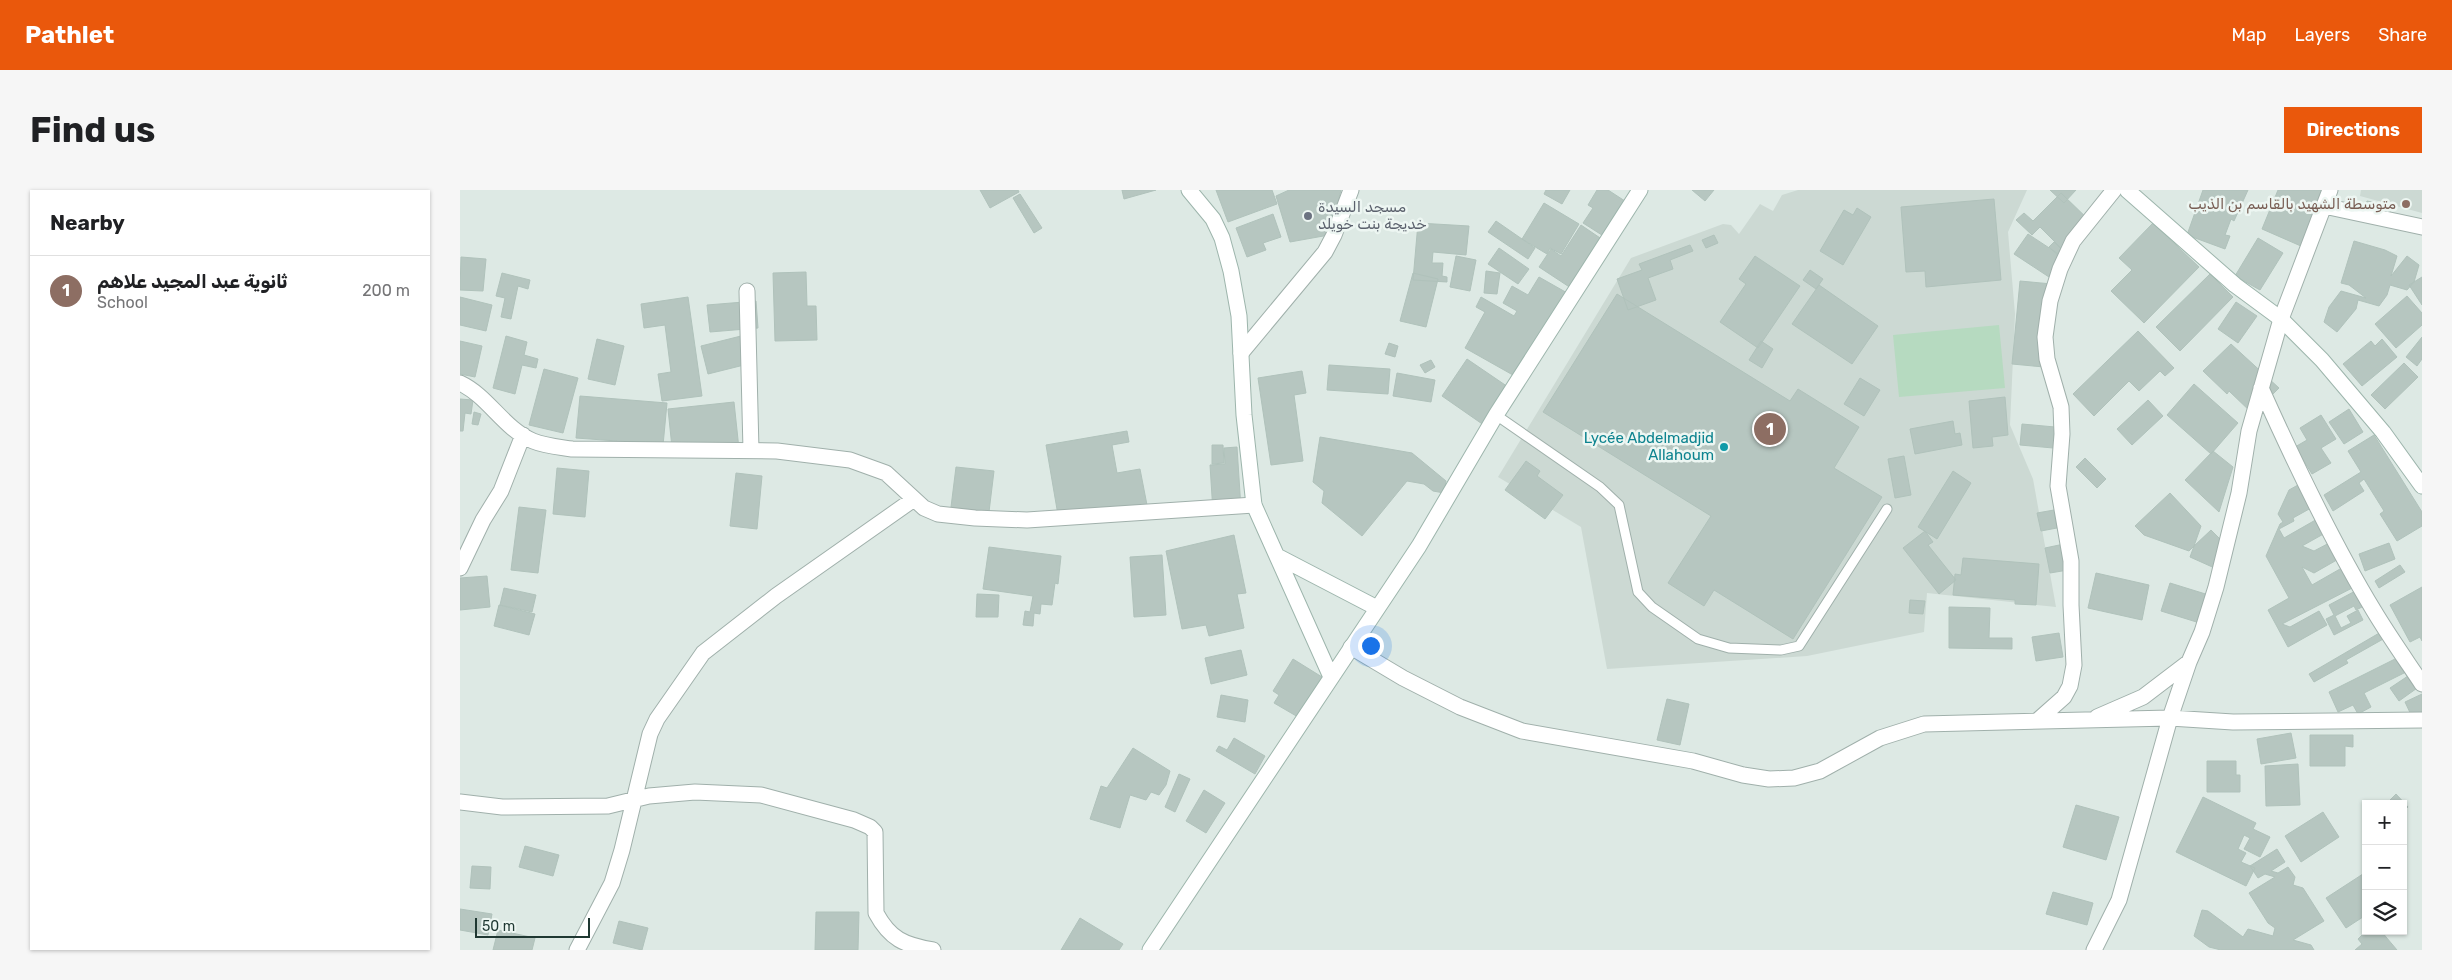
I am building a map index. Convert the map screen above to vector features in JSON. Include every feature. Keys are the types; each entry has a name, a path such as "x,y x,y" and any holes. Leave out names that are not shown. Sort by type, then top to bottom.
{"street":[{"path":"1189,190 1213,219 1222,238 1239,316 1246,444 1254,505 1331,677"},
{"path":"1241,353 1325,252 1334,235 1351,190"},
{"path":"2037,721 2064,697 2070,686 2074,665 2070,604 2071,561 2058,486 2062,434 2061,407 2047,359 2045,337 2050,301 2060,269 2073,241 2114,190"},
{"path":"2128,190 2235,285 2281,319 2322,360 2383,432 2422,486"},
{"path":"2094,950 2119,900 2170,718 2189,662 2202,632 2216,587 2239,493 2249,431 2281,319 2330,190"},
{"path":"1150,950 1419,546 1496,415 1635,192"},
{"path":"2324,206 2422,227"},
{"path":"747,291 751,450"},
{"path":"460,383 473,391 513,428 533,441 572,449 751,450 842,459 869,466 886,473 924,508 938,514 975,518 1027,520 1254,505"},
{"path":"2261,388 2286,444 2351,571 2375,613 2422,684"},
{"path":"460,568 483,520 501,491 523,434"},
{"path":"577,950 612,883 622,850 650,734 657,719 703,653 776,596 914,499"},
{"path":"1277,556 1377,608"},
{"path":"1351,647 1403,678 1460,707 1522,731 1693,761 1743,775 1769,779 1794,778 1820,771 1880,738 1924,724 2170,718 2233,722 2422,720"},
{"path":"2086,721 2143,697 2189,662"},
{"path":"460,802 502,807 608,806 649,796 695,792 761,795 870,827 875,832 877,842 876,913 889,934 901,941 933,950"}],"lane":[{"path":"1496,415 1600,487 1619,505 1638,592 1652,607 1698,639 1729,648 1781,650 1799,646 1887,509"}],"shaded area":[{"path":"1798,190 2027,190 2008,232 2015,314 2010,425 2033,479 2056,607 1927,593 1924,632 1807,656 1607,669 1581,527 1498,477 1631,258 1723,224 1731,225 1739,234 1760,204 1773,211 1782,195"},
{"name":"متوسطة الشهيد بالقاسم بن الذيب","path":"2361,190 2422,190 2422,213 2360,196"}],"green space":[{"path":"1999,325 2005,388 1899,397 1893,335"}],"building":[{"path":"980,190 1018,190 1019,192 990,208"},
{"path":"1122,190 1156,190 1124,199"},
{"path":"1216,190 1272,190 1277,204 1228,222"},
{"name":"مسجد السيدة خديجة بنت خويلد","path":"1289,190 1341,190 1329,235 1290,242 1276,196"},
{"path":"1546,190 1570,190 1562,204 1544,194"},
{"path":"1597,190 1608,190 1628,203 1605,237 1583,223 1593,208 1588,205"},
{"path":"1692,190 1714,190 1705,201"},
{"path":"2050,190 2076,190 2064,203"},
{"path":"2203,190 2248,190 2234,221 2231,219 2225,235 2230,236 2225,249 2187,235"},
{"path":"2278,190 2335,190 2310,250 2262,229"},
{"path":"2061,193 2094,225 2066,253 2040,227 2032,235 2016,220 2024,213 2033,221"},
{"path":"1020,194 1042,228 1034,233 1013,198"},
{"path":"1994,199 2001,280 1926,287 1925,271 1906,272 1901,207"},
{"path":"2367,201 2381,204 2378,217 2364,213"},
{"path":"1544,203 1579,224 1561,254 1550,248 1547,254 1522,239"},
{"path":"1857,208 1871,217 1843,265 1820,251 1844,210 1853,215"},
{"path":"1273,214 1281,237 1263,243 1266,250 1247,257 1236,228"},
{"path":"1496,221 1535,248 1528,259 1488,232"},
{"path":"1418,223 1469,226 1466,255 1433,252 1432,263 1443,263 1442,276 1447,277 1447,282 1413,280"},
{"path":"2153,223 2199,267 2144,323 2111,291 2132,270 2119,258"},
{"path":"1581,225 1609,244 1577,292 1539,267 1551,249 1561,256"},
{"path":"2028,234 2063,257 2049,277 2014,254"},
{"path":"1714,235 1718,243 1706,248 1702,240"},
{"path":"2258,238 2283,253 2260,290 2235,276"},
{"path":"2354,241 2385,250 2397,256 2391,276 2407,256 2419,265 2414,282 2407,290 2390,285 2387,295 2379,306 2358,300 2356,309 2337,332 2324,322 2329,307 2341,291 2366,298 2349,285 2341,283"},
{"path":"2054,242 2066,254 2061,258 2049,247"},
{"path":"1690,245 1693,251 1670,260 1673,269 1648,278 1656,300 1628,310 1617,279 1642,270 1639,264"},
{"path":"1499,248 1529,269 1518,284 1488,264"},
{"path":"1456,256 1476,260 1470,291 1450,287"},
{"path":"1755,256 1800,286 1758,348 1720,322 1746,284 1739,279"},
{"path":"461,257 486,259 483,291 460,290"},
{"path":"1810,270 1823,279 1816,289 1803,280"},
{"path":"1486,271 1500,273 1497,294 1484,293"},
{"path":"806,272 807,306 816,306 817,340 775,341 773,273"},
{"path":"502,273 530,280 528,289 518,286 511,319 501,317 505,298 496,296"},
{"path":"1413,273 1438,279 1426,327 1400,321"},
{"path":"2210,274 2233,297 2180,351 2156,327"},
{"path":"1539,277 1569,294 1520,379 1465,348 1485,312 1476,307 1481,297 1514,316 1517,311 1503,303 1512,286 1528,295"},
{"path":"2422,277 2422,305 2409,285"},
{"path":"2020,281 2052,284 2044,367 2012,364"},
{"path":"1819,285 1878,326 1852,364 1792,324"},
{"name":"Lycée Abdelmadjid Allahoum","path":"1617,294 1790,401 1798,389 1859,427 1834,468 1882,497 1793,639 1714,590 1704,606 1668,583 1711,516 1543,412"},
{"path":"2407,296 2422,313 2422,325 2396,348 2375,324"},
{"path":"460,297 492,305 486,331 460,325"},
{"path":"688,297 702,396 662,401 658,374 671,372 665,325 644,328 641,304"},
{"path":"756,301 758,328 710,332 707,305"},
{"path":"2236,302 2257,316 2238,343 2218,329"},
{"path":"2138,331 2174,368 2165,376 2160,371 2139,391 2129,381 2094,416 2073,394"},
{"path":"749,334 756,362 708,374 701,346"},
{"path":"506,336 527,342 524,355 538,359 536,368 522,365 515,394 493,388"},
{"path":"2422,337 2422,359 2417,366 2406,357"},
{"path":"597,339 624,346 615,385 588,379"},
{"path":"2382,339 2397,357 2362,386 2343,364 2371,341 2375,346"},
{"path":"460,341 482,346 475,377 460,374"},
{"path":"1761,341 1773,349 1762,368 1749,360"},
{"path":"1389,343 1398,346 1395,357 1385,354"},
{"path":"2231,344 2279,388 2253,414 2229,391 2227,394 2203,371"},
{"path":"1467,359 1514,391 1488,428 1442,396"},
{"path":"1431,360 1435,367 1425,373 1420,365"},
{"path":"2404,363 2418,377 2385,409 2371,395"},
{"path":"1329,365 1390,369 1388,394 1327,390"},
{"path":"544,369 578,378 563,433 529,425"},
{"path":"1302,371 1306,393 1294,395 1303,461 1271,465 1258,378"},
{"path":"1397,373 1435,380 1431,402 1393,396"},
{"path":"1860,378 1880,390 1864,416 1844,404"},
{"path":"2194,384 2238,423 2211,454 2167,415"},
{"path":"580,396 667,403 662,456 616,452 617,441 576,438"},
{"path":"2005,397 2008,435 1992,437 1993,446 1973,448 1969,401"},
{"path":"460,399 473,400 471,414 465,413 463,431 460,431"},
{"path":"2148,400 2163,416 2132,445 2117,429"},
{"path":"734,402 739,449 673,457 668,409"},
{"path":"2349,409 2363,432 2344,444 2329,422"},
{"path":"474,412 481,414 478,425 472,424"},
{"path":"2321,415 2336,439 2321,448 2331,463 2312,474 2295,447 2307,440 2300,428"},
{"path":"1953,421 1955,434 1960,433 1962,445 1915,454 1910,429"},
{"path":"2022,424 2066,428 2064,449 2020,445"},
{"path":"1127,431 1129,442 1112,445 1117,473 1140,469 1147,505 1059,521 1046,445"},
{"path":"2374,435 2422,512 2422,526 2397,541 2380,514 2384,511 2364,479 2359,483 2364,491 2333,511 2324,495 2361,472 2348,451"},
{"path":"1320,437 1412,453 1446,481 1444,493 1433,491 1424,484 1407,481 1362,536 1322,503 1324,491 1313,482"},
{"path":"1212,445 1223,445 1224,463 1212,464"},
{"path":"1237,447 1241,509 1213,512 1210,465 1225,464 1224,448"},
{"path":"2213,451 2233,467 2219,512 2185,480"},
{"path":"1904,456 1911,495 1895,498 1888,459"},
{"path":"2085,458 2106,479 2097,488 2076,467"},
{"path":"1526,461 1540,471 1537,476 1563,495 1545,519 1505,490"},
{"path":"956,467 994,471 989,512 951,507"},
{"path":"557,468 589,471 585,517 553,514"},
{"path":"1953,471 1971,483 1937,539 1918,527"},
{"path":"736,473 762,476 757,529 730,526"},
{"path":"2298,485 2311,508 2293,518 2294,521 2279,529 2284,538 2319,518 2327,532 2302,546 2314,551 2333,541 2342,557 2314,573 2302,567 2312,585 2347,565 2358,585 2282,624 2290,627 2319,611 2327,625 2288,647 2268,610 2289,598 2266,556 2280,524 2283,522 2278,514 2289,490"},
{"path":"2170,493 2201,526 2194,546 2189,551 2144,535 2135,526"},
{"path":"519,507 546,510 538,573 511,570"},
{"path":"2054,510 2057,528 2041,531 2037,513"},
{"path":"2211,530 2227,546 2219,570 2190,557 2194,546"},
{"path":"1925,531 1933,542 1928,545 1956,580 1939,594 1903,548"},
{"path":"1234,535 1246,593 1237,594 1244,628 1209,636 1206,625 1182,629 1166,551"},
{"path":"2389,543 2395,559 2365,571 2359,554"},
{"path":"2064,544 2068,570 2050,573 2045,548"},
{"path":"989,547 1061,556 1058,584 1055,583 1052,605 1041,604 1040,614 1034,613 1033,626 1023,625 1025,611 1030,612 1033,596 983,589"},
{"path":"1162,555 1166,615 1134,617 1130,557"},
{"path":"1963,558 2039,564 2036,605 2015,604 2015,600 1953,595 1955,574 1961,575"},
{"path":"2400,565 2405,572 2379,588 2375,581"},
{"path":"2096,573 2149,585 2142,620 2088,608"},
{"path":"487,576 490,607 460,610 460,578"},
{"path":"2170,583 2212,596 2203,624 2161,611"},
{"path":"2422,587 2422,641 2420,637 2410,642 2390,605"},
{"path":"504,588 536,595 532,612 500,605"},
{"path":"2359,589 2368,604 2356,610 2354,606 2335,616 2341,628 2351,623 2347,616 2358,610 2363,620 2334,635 2326,619 2334,615 2329,605"},
{"path":"977,594 999,595 998,617 976,617"},
{"path":"1910,600 1925,601 1923,614 1909,613"},
{"path":"499,605 535,614 529,635 494,626"},
{"path":"1949,607 1990,608 1989,638 2012,638 2012,649 1949,648"},
{"path":"2381,632 2385,638 2346,660 2348,663 2314,682 2309,674"},
{"path":"2059,633 2063,657 2036,661 2032,637"},
{"path":"1241,650 1247,675 1211,684 1205,658"},
{"path":"2401,656 2408,671 2364,693 2371,707 2358,714 2353,705 2338,712 2329,692"},
{"path":"1293,659 1322,677 1298,717 1274,703 1279,695 1273,691"},
{"path":"2411,674 2420,686 2399,701 2390,688"},
{"path":"2422,694 2422,715 2413,719 2405,702"},
{"path":"1221,695 1248,700 1245,722 1217,717"},
{"path":"1667,699 1689,704 1680,745 1657,740"},
{"path":"2291,733 2296,758 2261,764 2257,739"},
{"path":"2310,735 2353,735 2353,747 2345,746 2345,766 2310,766"},
{"path":"1234,738 1265,756 1255,774 1216,751 1219,746 1227,750"},
{"path":"1133,748 1170,771 1166,785 1159,795 1151,792 1146,800 1130,795 1120,828 1090,819 1101,786 1107,788"},
{"path":"2207,761 2236,761 2236,775 2240,775 2240,792 2207,792"},
{"path":"2298,764 2300,805 2266,806 2265,766"},
{"path":"1179,774 1190,779 1175,812 1165,807"},
{"path":"1204,790 1225,803 1206,833 1186,821"},
{"path":"2396,794 2402,800 2390,800"},
{"path":"2203,797 2256,823 2253,829 2270,837 2260,857 2244,849 2250,838 2244,835 2238,849 2246,853 2241,862 2255,868 2246,886 2176,852"},
{"path":"2076,805 2119,817 2106,860 2063,847"},
{"path":"2323,812 2339,837 2301,862 2285,836"},
{"path":"525,846 559,855 553,876 519,867"},
{"path":"2277,849 2285,862 2271,871 2278,873 2288,867 2295,877 2293,885 2303,888 2324,921 2293,940 2311,945 2314,950 2221,950 2209,947 2194,936 2202,910 2208,911 2243,937 2248,929 2273,936 2275,928 2268,923 2249,893 2275,877 2265,874 2258,878 2250,866"},
{"path":"472,866 491,867 490,889 470,888"},
{"path":"2362,875 2362,918 2346,928 2326,898"},
{"path":"2053,892 2093,903 2087,925 2046,914"},
{"path":"460,909 492,914 488,935 460,930"},
{"path":"816,912 859,912 858,950 815,950"},
{"path":"1080,918 1123,944 1119,950 1061,950"},
{"path":"619,921 648,928 642,950 613,943"},
{"path":"498,930 535,938 532,950 493,950"},
{"path":"2362,935 2384,935 2397,950 2355,950 2362,944 2358,939"}],"place":[{"name":"متوسطة الشهيد بالقاسم بن الذيب","path":"2406,204"},
{"name":"مسجد السيدة خديجة بنت خويلد","path":"1308,216"},
{"name":"ثانوية عبد المجيد علاهم","path":"1770,429"},
{"name":"Lycée Abdelmadjid Allahoum","path":"1724,447"}]}
